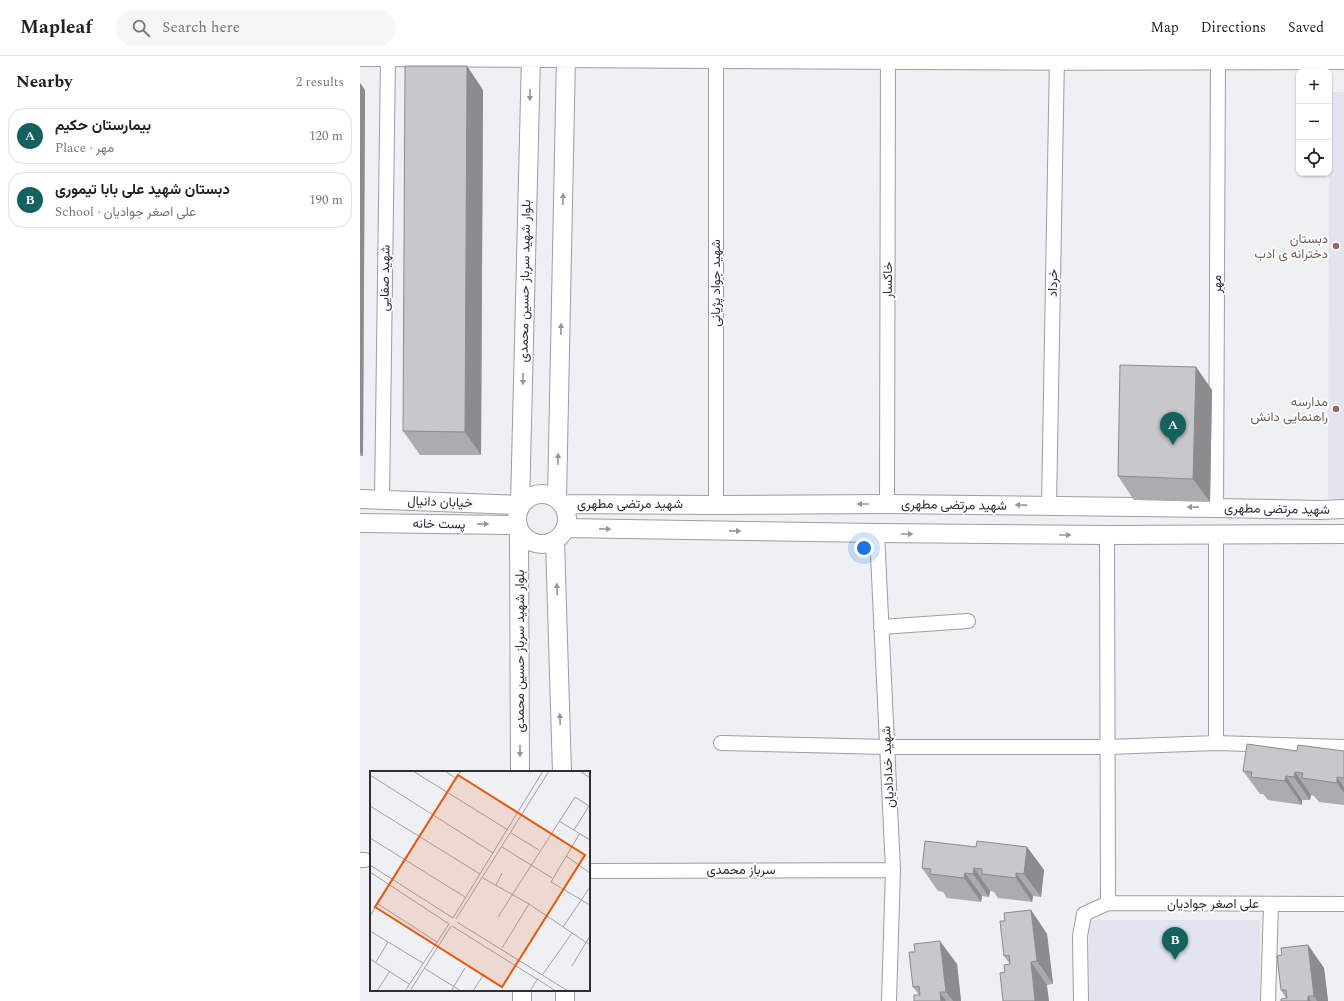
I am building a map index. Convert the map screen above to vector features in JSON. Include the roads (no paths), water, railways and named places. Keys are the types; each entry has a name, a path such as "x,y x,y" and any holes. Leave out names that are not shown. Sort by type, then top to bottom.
{"street":[{"path":"360,57 1057,59 1322,58 1344,60"},
{"name":"بلوار شهید سرباز حسین محمدی","path":"520,505 530,57"},
{"path":"560,501 566,57"},
{"name":"شهید صفایی","path":"382,499 388,58"},
{"name":"شهید جواد پژیانی","path":"716,58 716,505"},
{"name":"خاکسار","path":"888,58 888,504"},
{"name":"خرداد","path":"1049,506 1057,59"},
{"name":"مهر","path":"1216,508 1218,59"},
{"path":"561,534 547,544 531,542 524,537 518,527 517,514 520,505 533,495 541,493 550,494 560,501 567,512 568,520 561,534 562,771"},
{"name":"خیابان دانیال","path":"360,499 520,505"},
{"name":"شهید مرتضی مطهری","path":"560,501 716,505 888,504 1313,510 1344,509"},
{"name":"پست خانه","path":"360,523 518,527"},
{"name":"بلوار شهید سرباز حسین محمدی","path":"518,527 520,771"},
{"name":"شهید خدادادیان","path":"877,533 893,870 889,1001"},
{"name":"شهید مرتضی مطهری","path":"561,534 1344,534"},
{"path":"1216,534 1216,743"},
{"path":"1107,535 1108,903"},
{"path":"882,627 968,621"},
{"path":"720,743 887,747 1108,747 1216,743 1344,746"},
{"name":"سرباز محمدی","path":"590,870 893,870"},
{"name":"علی اصغر جوادیان","path":"1081,1001 1080,936 1084,914 1108,903 1271,905 1344,904"},
{"path":"1268,1001 1271,905"}],"place":[{"name":"دبستان دخترانه ی ادب","path":"1336,246"},
{"name":"مدارسه راهنمایی دانش","path":"1336,409"},
{"name":"بیمارستان حکیم","path":"1173,445"},
{"name":"دبستان شهید علی بابا تیموری","path":"1175,960"}]}
